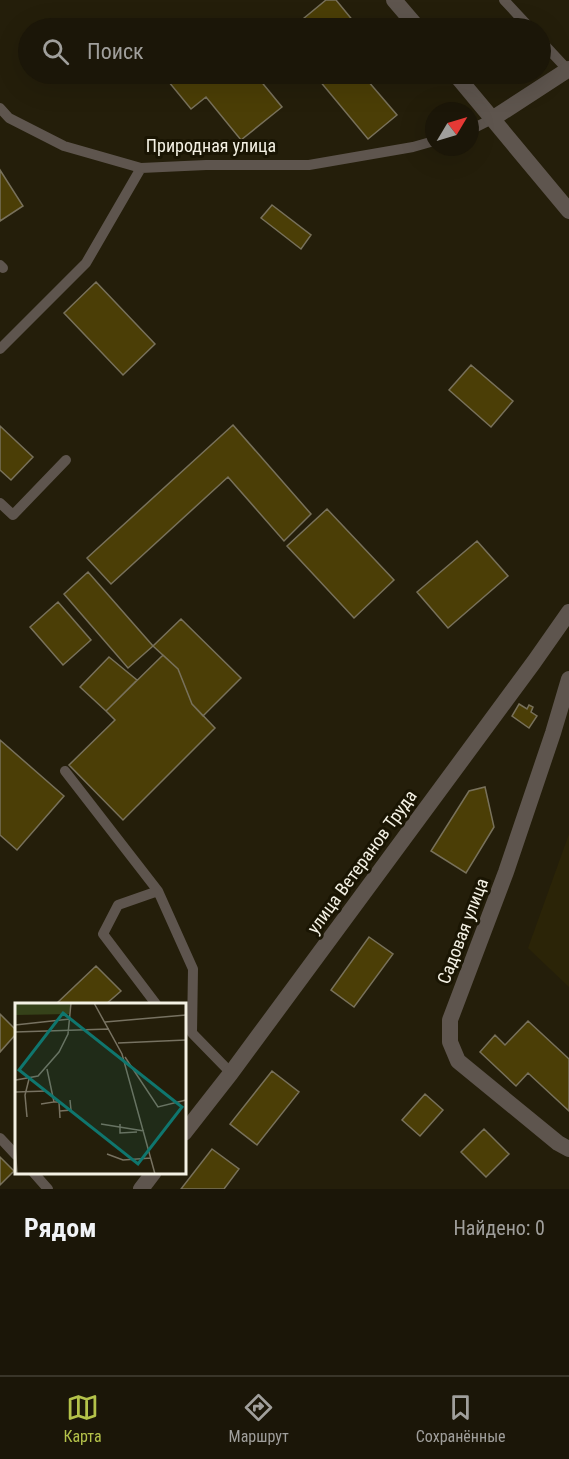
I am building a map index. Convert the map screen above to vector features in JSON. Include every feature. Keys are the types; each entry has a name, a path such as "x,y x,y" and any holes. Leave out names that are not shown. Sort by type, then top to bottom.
{"street":[{"path":"394,0 409,18"},
{"path":"551,80 568,69"},
{"path":"462,84 569,211"},
{"path":"492,119 545,84"},
{"name":"улица Ветеранов Труда","path":"186,1130 231,1073 569,612"},
{"name":"Садовая улица","path":"569,679 506,872 450,1020 450,1042 458,1061 558,1143 569,1149"},
{"path":"141,1189 153,1174"}],"lane":[{"path":"504,0 521,18"},
{"path":"551,51 568,69"},
{"name":"Природная улица","path":"0,108 9,118 64,146 141,168 206,165 309,165 425,144"},
{"path":"479,126 492,119"},
{"path":"0,349 86,263 141,168"},
{"path":"0,503 13,515 66,460"},
{"path":"65,771 158,891 193,969 188,1031 231,1073"},
{"path":"155,1003 103,934 118,905 158,891"},
{"path":"0,1138 15,1154"},
{"path":"34,1174 48,1189"}],"shaded area":[{"path":"569,834 569,987 528,948"}],"building":[{"path":"326,0 336,0 351,18 304,18"},
{"path":"171,84 263,84 282,107 241,140 206,97 191,109"},
{"path":"322,84 371,84 397,115 368,139"},
{"path":"0,170 23,206 0,221"},
{"path":"272,205 311,235 301,249 261,218"},
{"path":"96,282 155,344 123,375 64,313"},
{"path":"471,365 513,401 491,427 449,390"},
{"path":"233,425 311,514 284,541 228,477 111,584 87,558"},
{"path":"0,426 33,457 11,480 0,470"},
{"path":"327,509 394,580 354,618 287,546"},
{"path":"477,541 508,576 448,628 417,592"},
{"path":"88,572 153,646 128,668 64,594"},
{"path":"58,602 91,640 63,665 30,627"},
{"path":"181,619 241,678 203,716 192,704 178,669 153,646"},
{"path":"163,655 178,669 192,704 215,728 123,820 69,765 115,720 106,711"},
{"path":"109,657 137,680 106,711 80,687"},
{"path":"519,704 527,709 529,705 533,707 531,712 537,716 529,728 512,716"},
{"path":"0,740 64,796 17,850 0,835"},
{"path":"485,787 494,827 466,873 431,851 469,791"},
{"path":"369,937 393,954 354,1007 331,990"},
{"path":"96,966 121,991 107,1003 57,1003"},
{"path":"0,1014 15,1029 15,1035 0,1052"},
{"path":"528,1021 569,1059 569,1111 528,1073 516,1086 480,1052 495,1035 505,1045"},
{"path":"272,1071 299,1092 257,1145 230,1124"},
{"path":"425,1094 443,1110 420,1136 402,1120"},
{"path":"484,1129 509,1154 486,1177 461,1152"},
{"path":"212,1149 239,1169 224,1189 181,1189"},
{"path":"0,1157 14,1171 0,1185"}]}
